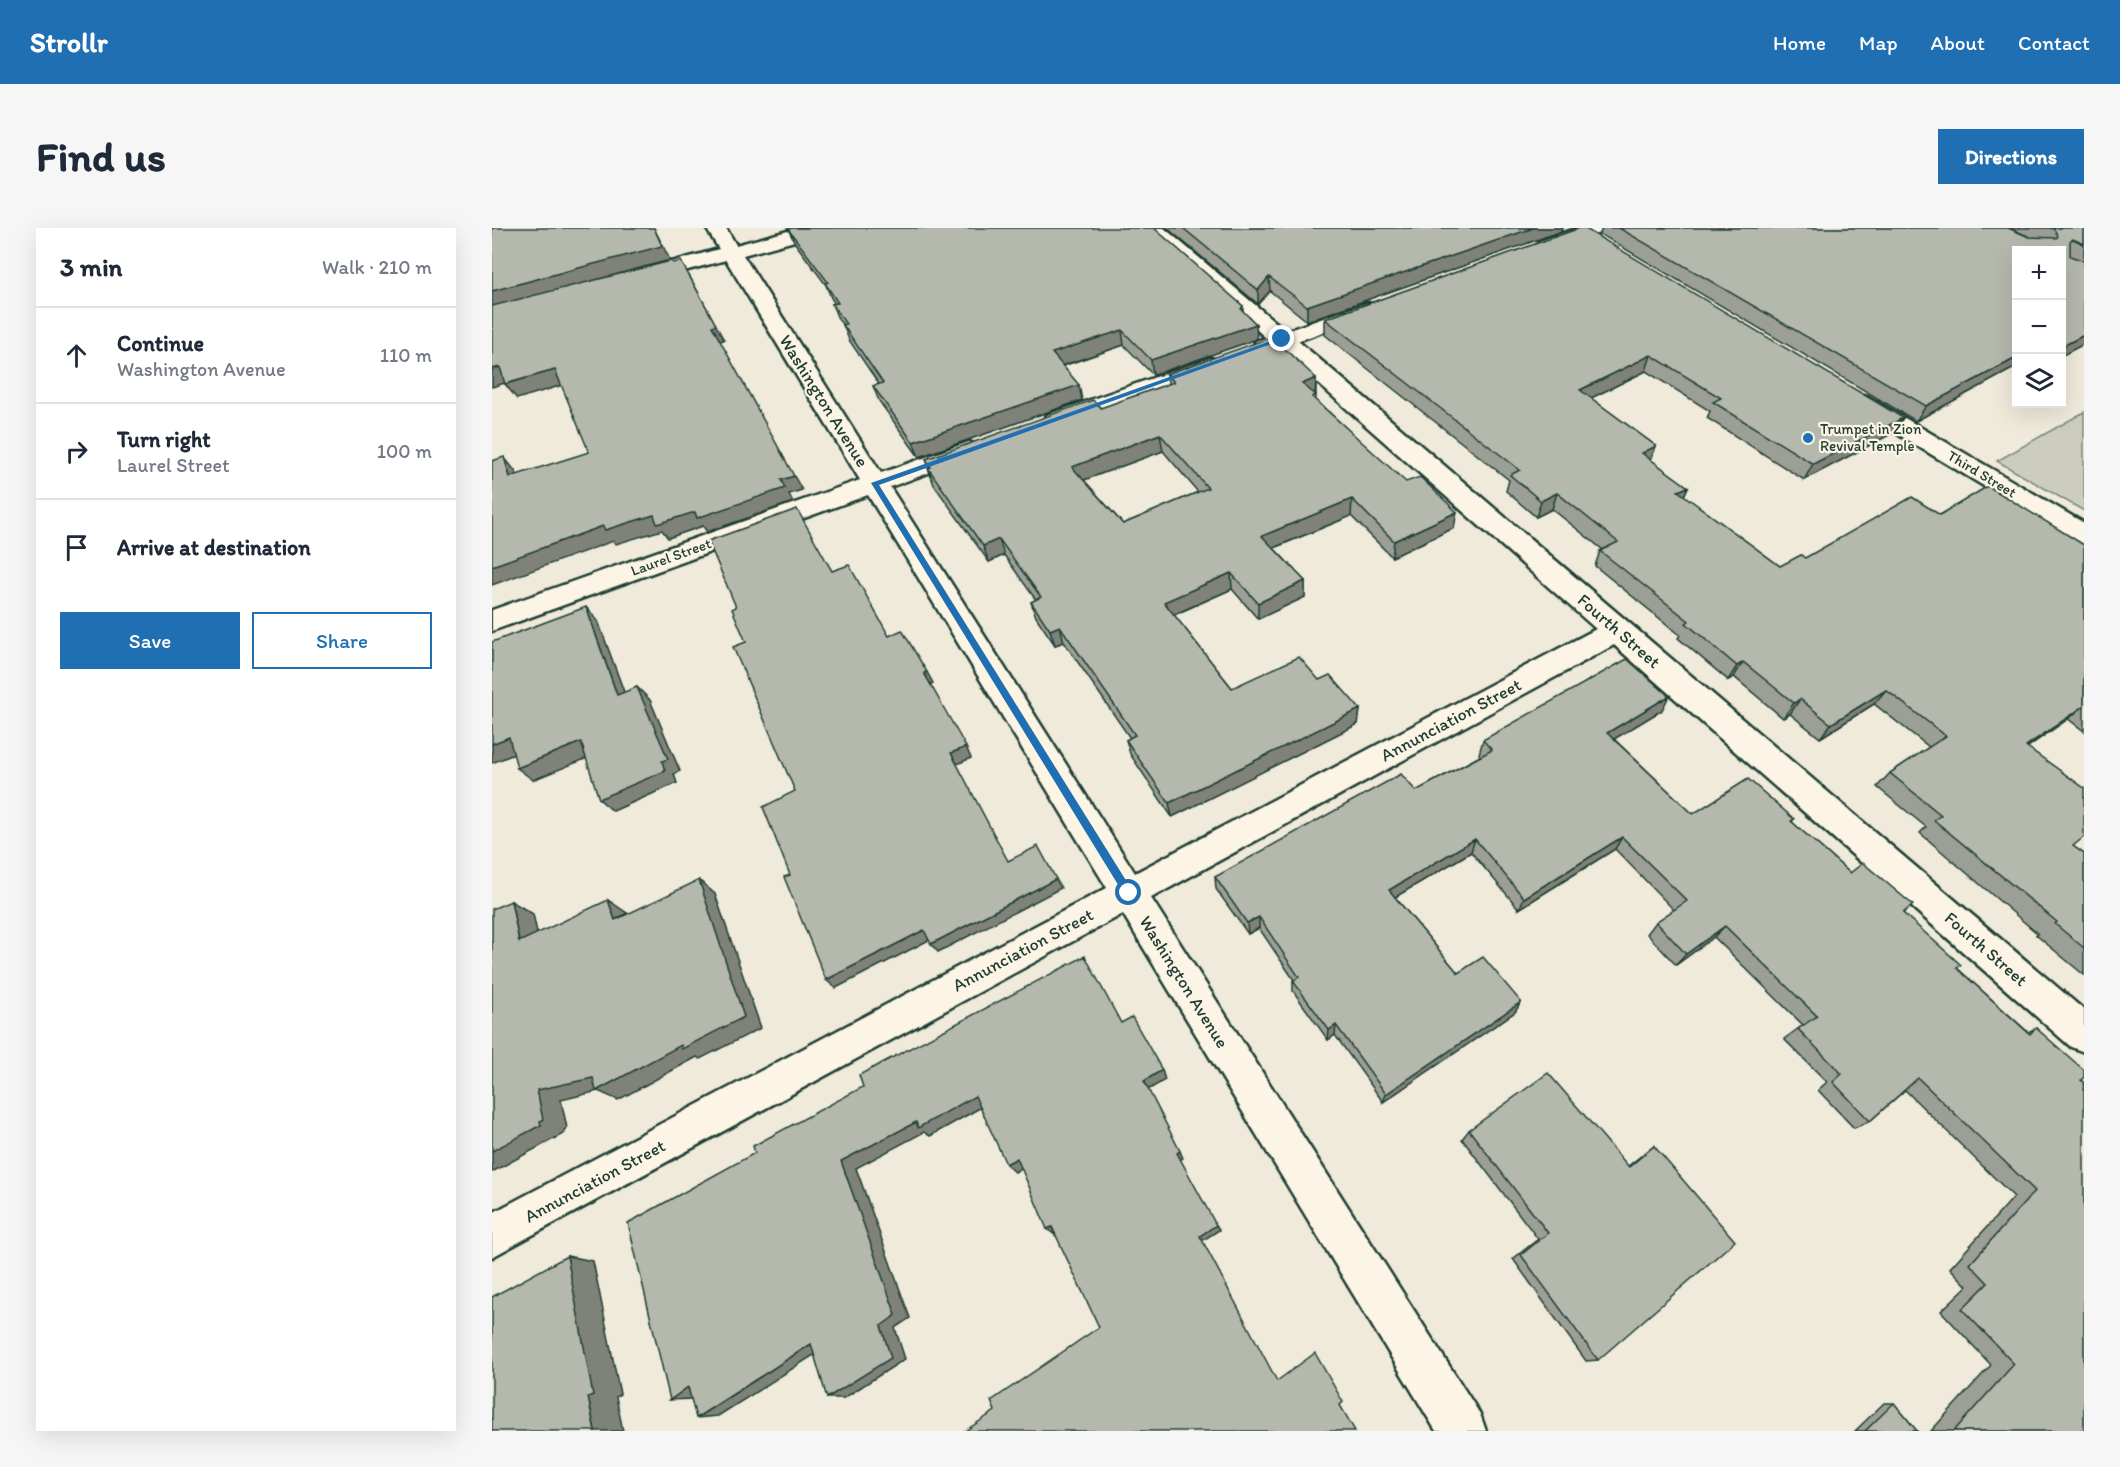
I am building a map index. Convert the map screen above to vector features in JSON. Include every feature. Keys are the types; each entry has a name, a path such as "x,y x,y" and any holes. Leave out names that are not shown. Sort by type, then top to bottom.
{"street":[{"name":"Washington Avenue","path":"716,228 1463,1431"},
{"path":"629,279 820,228"},
{"name":"Fourth Street","path":"1153,228 2084,1034"},
{"path":"1526,253 1588,234"},
{"path":"1248,351 1393,300"},
{"path":"1033,428 1225,359"},
{"name":"Third Street","path":"1836,387 2084,535"},
{"name":"Laurel Street","path":"492,621 988,444"},
{"name":"Annunciation Street","path":"492,1236 1618,630"}],"shaded area":[{"path":"2084,412 2084,511 1997,461"}],"building":[{"path":"492,228 654,228 662,246 492,291"},
{"path":"1154,228 1243,306 1241,309 1256,324 1151,360 1122,330 1052,353 1079,385 913,442 873,386 883,383 843,325 846,324 832,304 838,303 825,283 828,282 788,229"},
{"path":"1183,228 1533,228 1307,306 1269,277 1258,290"},
{"path":"1584,228 1903,418 1813,464 1713,402 1721,398 1651,355 1580,390 1656,446 1642,453 1688,487 1678,491 1780,566 1801,555 1805,558 1912,497 1940,515 1988,486 2084,545 2084,706 2026,746 2084,788 2084,837 2073,846 2084,854 2084,948 2055,924 2057,922 1934,820 1941,815 1890,773 1946,736 1886,690 1831,724 1800,699 1794,703 1743,662 1737,666 1686,623 1689,621 1600,551 1618,542 1557,493 1541,501 1510,475 1520,470 1325,319"},
{"path":"1619,228 2008,228 2029,237 2056,238 2058,236 2054,229 2050,228 2084,228 2084,244 2073,239 2070,241 2070,256 2084,261 2084,335 2066,344 2066,246 2012,246 2012,360 1926,406"},
{"path":"671,261 673,263 681,261 716,325 712,326 794,476 781,480 785,488 697,518 695,512 657,524 654,515 605,530 603,526 492,566 492,461 504,457 510,477 589,452 555,370 505,384 500,367 492,369 492,306"},
{"path":"1272,337 1316,378 1302,384 1316,395 1312,397 1406,482 1420,477 1457,512 1394,541 1352,499 1262,536 1305,581 1258,603 1231,573 1164,602 1232,688 1299,657 1319,680 1330,675 1360,709 1169,803 1126,740 1135,735 1060,626 1050,630 1031,602 1041,597 999,539 983,546 928,468 931,467 926,459 1093,400 1101,408 1174,382 1167,374","holes":["1160,434 1208,488 1123,524 1072,467"]},
{"path":"797,509 832,571 849,565 889,636 902,630 966,747 951,753 1008,861 1038,846 1056,879 931,944 924,930 826,980 784,877 790,875 763,807 795,791 733,647 746,642 732,609 736,607 708,541"},
{"path":"586,607 617,695 637,687 668,759 662,761 665,771 599,799 581,742 517,768 509,737 492,744 492,642"},
{"path":"1627,659 1669,696 1607,733 1693,814 1748,779 1850,873 1863,863 1913,905 1903,913 1961,965 1957,968 2030,1034 2036,1028 2084,1070 2084,1077 2081,1080 2084,1083 2084,1431 1954,1431 2014,1364 1962,1309 1988,1283 1970,1264 2035,1191 1918,1078 1870,1121 1833,1082 1842,1074 1798,1029 1817,1016 1725,926 1686,954 1656,922 1687,901 1622,837 1524,898 1475,839 1389,890 1458,973 1483,957 1521,1002 1386,1094 1336,1025 1329,1030 1293,981 1299,977 1259,917 1247,923 1215,877 1401,774 1416,791 1492,750 1483,740"},
{"path":"699,880 744,1017 682,1049 681,1045 596,1091 593,1078 537,1090 543,1120 540,1121 541,1125 492,1151 492,909 511,901 519,942 608,900 615,920"},
{"path":"1085,956 1121,1023 1132,1017 1162,1070 1144,1081 1180,1151 1177,1153 1216,1225 1200,1236 1277,1381 1315,1353 1343,1402 1340,1405 1355,1431 965,1431 995,1411 991,1401 1099,1327 1052,1227 1047,1229 1017,1158 1006,1164 975,1096 918,1128 916,1122 841,1161 896,1315 881,1326 891,1358 827,1398 811,1344 696,1418 688,1387 670,1400 628,1223 755,1153 753,1146 863,1087 859,1075"},
{"path":"1548,1073 1629,1167 1654,1146 1735,1241 1598,1360 1521,1255 1548,1233 1469,1130"},
{"path":"567,1256 593,1395 588,1397 595,1431 492,1431 492,1297"},
{"path":"1894,1403 1917,1431 1865,1431"}],"place":[{"name":"Trumpet in Zion Revival Temple","path":"1808,438"}],"route":[{"path":"1129,893 875,483 1282,339"}]}
